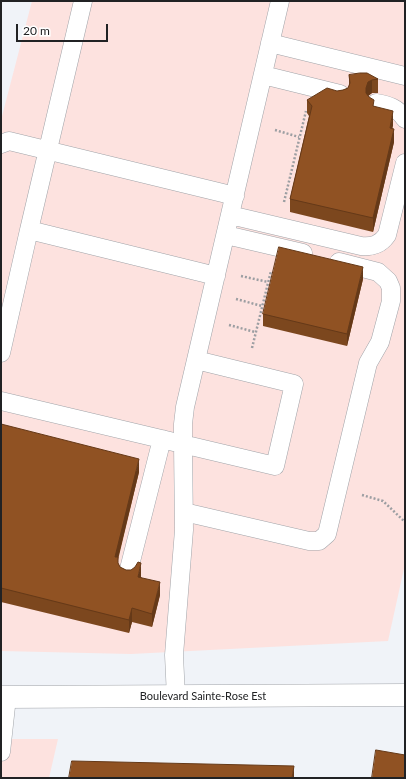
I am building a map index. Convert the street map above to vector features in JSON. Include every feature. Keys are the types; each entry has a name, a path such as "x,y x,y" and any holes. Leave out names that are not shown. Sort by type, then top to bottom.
{"street":[{"name":"Boulevard Sainte-Rose Est","path":"4,698 405,695"}],"lane":[{"path":"1,353 83,1"},
{"path":"176,696 174,649 184,530 183,424 185,407 280,1"},
{"path":"270,43 405,76"},
{"path":"263,75 340,94"},
{"path":"376,102 393,107 399,111 405,119"},
{"path":"4,138 48,151 235,196"},
{"path":"230,215 361,246 373,246 383,240 387,235 405,164"},
{"path":"29,230 216,276"},
{"path":"184,512 314,542 319,541 326,534 368,363 380,342 392,294 388,281 378,272 226,235"},
{"path":"1,401 275,466 294,384 196,360"},
{"path":"128,573 162,439"},
{"path":"1,752 4,698"}],"path":[{"path":"282,207 307,104"},
{"path":"292,169 296,170"},
{"path":"250,354 272,268"},
{"path":"266,289 271,290"},
{"path":"226,325 255,332"},
{"path":"338,489 383,502 405,522"}],"shaded area":[{"path":"32,1 405,1 405,564 388,641 131,654 1,651 1,120"},
{"path":"1,739 58,739 49,778 1,778"}],"building":[{"path":"367,73 378,79 368,82 366,88 366,93 374,100 373,106 393,111 390,128 394,129 373,218 290,199 312,106 307,100 327,88 337,91 348,88 350,83 349,75"},
{"path":"279,247 363,267 347,334 263,314"},
{"path":"1,424 139,459 115,557 118,557 120,567 126,570 131,570 138,562 141,563 138,577 160,582 152,614 132,608 129,620 1,588"},
{"path":"376,750 405,755 405,778 372,778"},
{"path":"72,761 294,766 292,778 69,778"}]}
